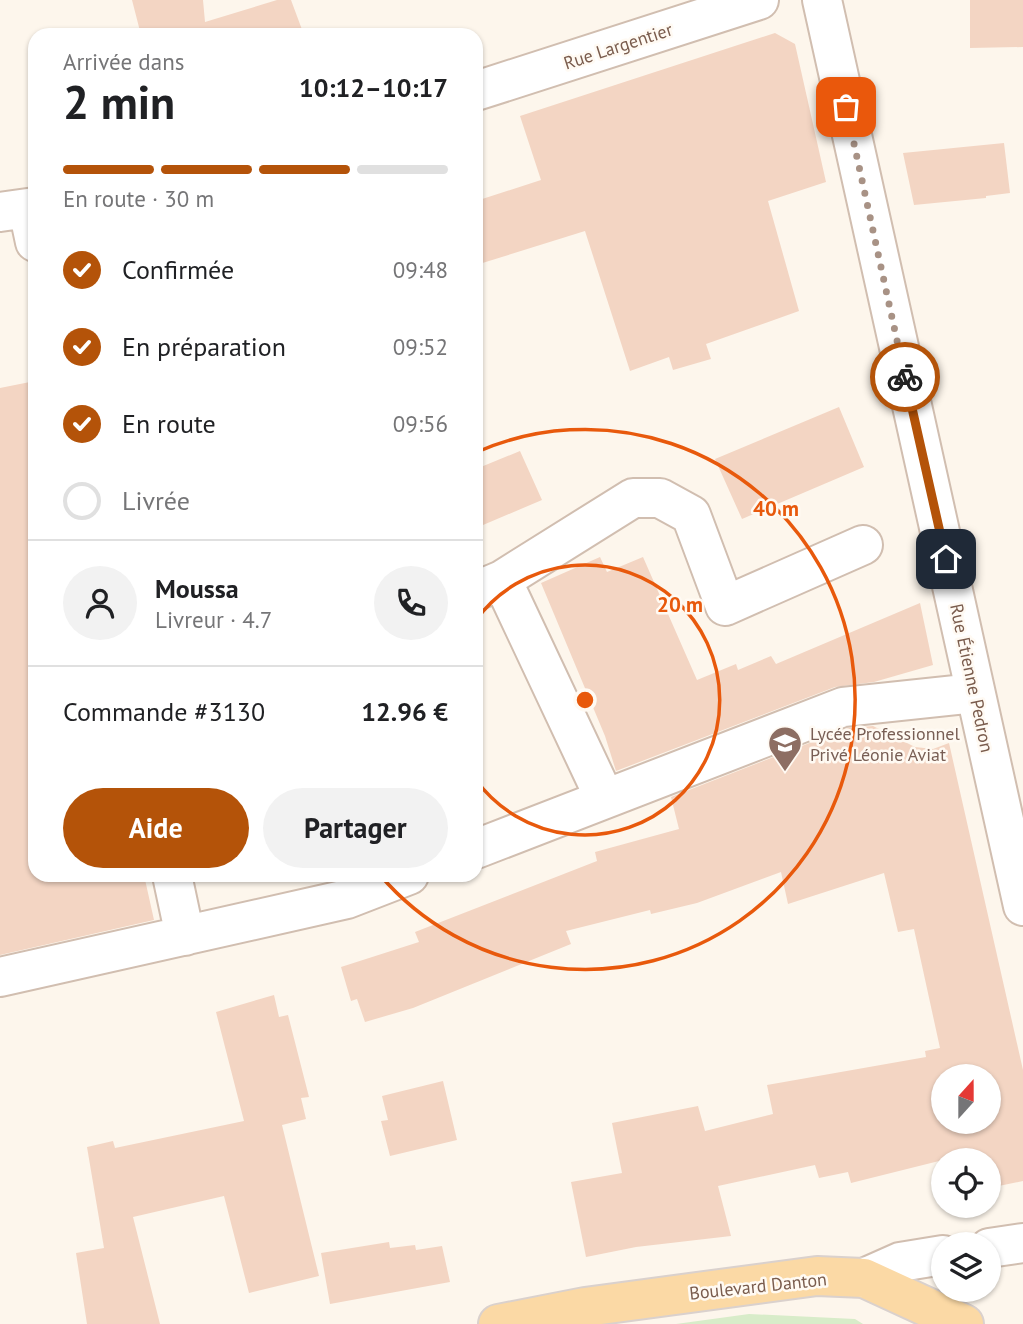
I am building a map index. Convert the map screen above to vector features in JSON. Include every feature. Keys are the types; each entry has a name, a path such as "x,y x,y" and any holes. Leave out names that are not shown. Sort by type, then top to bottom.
{"main road":[{"name":"Boulevard Danton","path":"498,1324 588,1315 817,1276 864,1278 964,1324"}],"street":[{"name":"Rue Largentier","path":"483,89 759,0"},
{"name":"Rue Étienne Pedron","path":"822,0 1023,906"},
{"path":"605,799 489,585 633,498 660,498 691,515 725,606 863,545"},
{"path":"483,846 843,708 975,692"},
{"path":"173,882 185,936"},
{"path":"0,977 347,899 373,882"},
{"path":"1001,1246 1023,1243"},
{"path":"864,1278 900,1262 931,1257"}],"green space":[{"path":"749,1314 855,1319 863,1324 676,1324"}],"building":[{"path":"132,0 203,0 205,22 277,0 291,0 301,28 139,28"},
{"path":"970,0 1023,0 1023,47 970,48"},
{"path":"775,33 795,44 826,182 768,201 799,311 706,344 711,359 673,370 669,357 630,371 585,231 483,263 483,199 541,180 520,116"},
{"path":"1004,143 1010,193 914,205 903,153"},
{"path":"28,382 28,882 146,882 154,920 0,955 0,388"},
{"path":"839,407 864,467 742,519 715,459"},
{"path":"520,451 542,500 483,525 483,466"},
{"path":"600,557 607,572 643,557 697,680 736,664 738,670 771,656 776,664 920,603 933,665 874,682 835,687 616,771 605,736 541,583"},
{"path":"873,726 915,747 933,749 949,743 1023,1070 1023,1181 1001,1186 1001,1148 931,1148 931,1163 851,1183 848,1172 819,1178 815,1165 718,1186 731,1236 636,1247 586,1257 571,1182 622,1173 612,1123 698,1106 705,1131 773,1114 767,1085 926,1057 925,1051 940,1048 914,929 898,932 884,873 788,904 781,872 697,903 651,914 650,910 566,931 571,944 413,1008 365,1022 357,999 351,1001 341,967 419,942 415,932 597,861 595,852 679,829 671,797 848,728"},
{"path":"274,995 279,1017 288,1015 309,1097 301,1098 306,1119 282,1125 319,1276 249,1293 224,1196 133,1217 160,1324 87,1324 76,1253 104,1248 87,1147 113,1141 115,1148 244,1121 216,1012"},
{"path":"443,1081 457,1140 390,1156 381,1121 388,1120 382,1096"},
{"path":"389,1242 390,1248 415,1245 416,1250 442,1246 450,1282 330,1304 321,1253"}],"way so far":[{"path":"846,107 905,377"}],"place":[{"name":"Lycée Professionnel Privé Léonie Aviat","path":"785,773"}],"route":[{"path":"905,377 946,559"}]}
